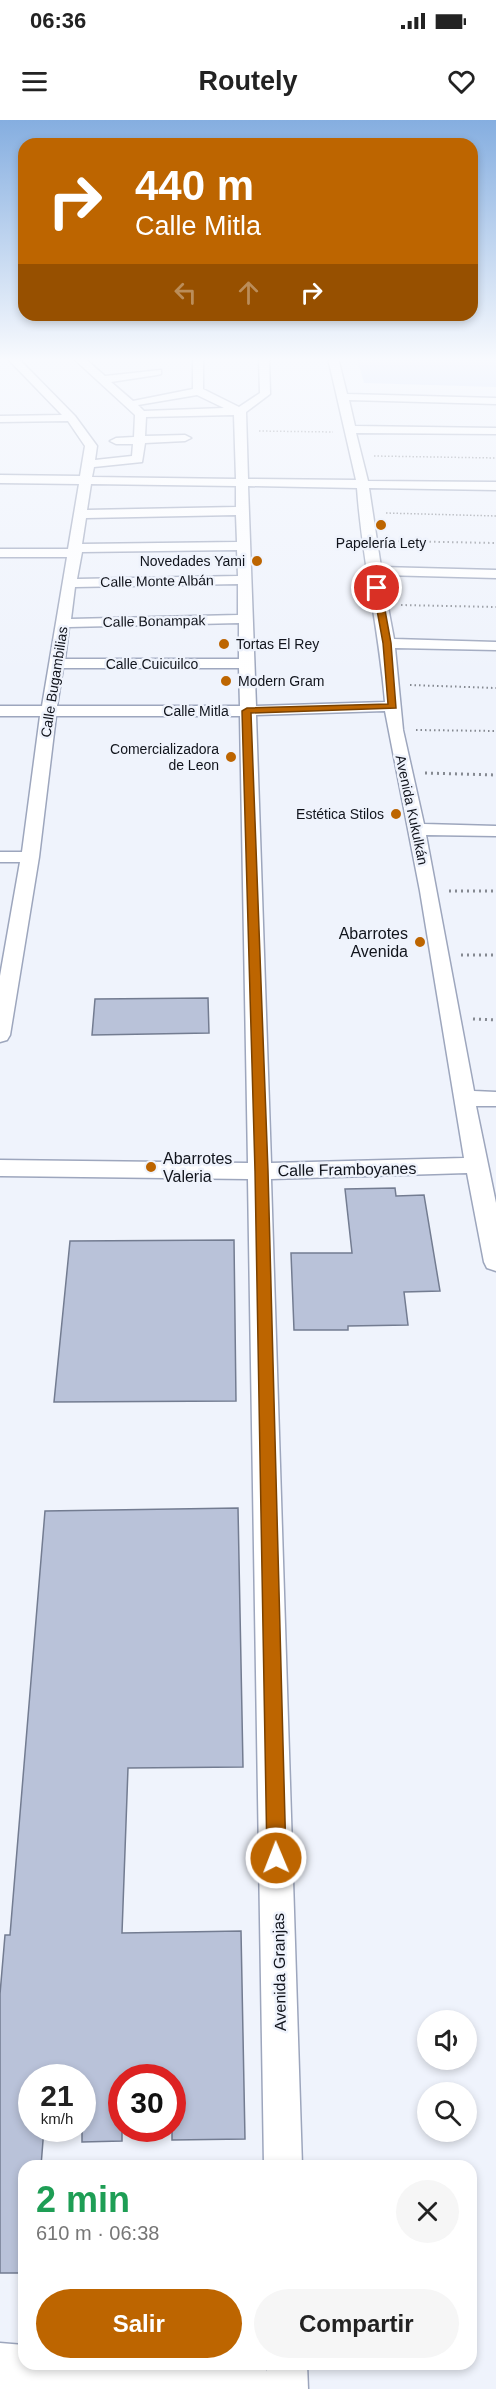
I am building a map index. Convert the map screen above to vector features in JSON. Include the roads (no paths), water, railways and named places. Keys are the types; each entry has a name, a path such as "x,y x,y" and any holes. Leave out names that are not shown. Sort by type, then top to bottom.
{"main road":[{"path":"0,2371 246,2389"}],"street":[{"name":"Calle Bugambilias","path":"0,1035 30,857 49,710 88,464"},
{"name":"Avenida Granjas","path":"241,464 262,1171 283,2160"},
{"name":"Avenida Kukulkán","path":"357,464 363,484 365,513 387,643 395,730 429,891 464,1098 496,1262"},
{"path":"0,479 496,486"},
{"path":"81,514 242,511"},
{"path":"0,553 243,546"},
{"path":"375,571 496,574"},
{"name":"Calle Monte Albán","path":"70,582 244,580"},
{"name":"Calle Bonampak","path":"64,623 245,619"},
{"path":"387,643 496,646"},
{"name":"Calle Cuicuilco","path":"57,663 247,664"},
{"name":"Calle Mitla","path":"0,711 247,711 393,706"},
{"path":"416,829 496,831"},
{"path":"0,857 30,857"},
{"path":"464,1098 496,1099"},
{"name":"Calle Framboyanes","path":"0,1168 262,1171 478,1165"},
{"path":"287,2370 287,2389"}],"place":[{"name":"Papelería Lety","path":"381,525"},
{"name":"Novedades Yami","path":"257,561"},
{"name":"Tortas El Rey","path":"224,644"},
{"name":"Modern Gram","path":"226,681"},
{"name":"Comercializadora de Leon","path":"231,757"},
{"name":"Estética Stilos","path":"396,814"},
{"name":"Abarrotes Avenida","path":"420,942"},
{"name":"Abarrotes Valeria","path":"151,1167"}]}
